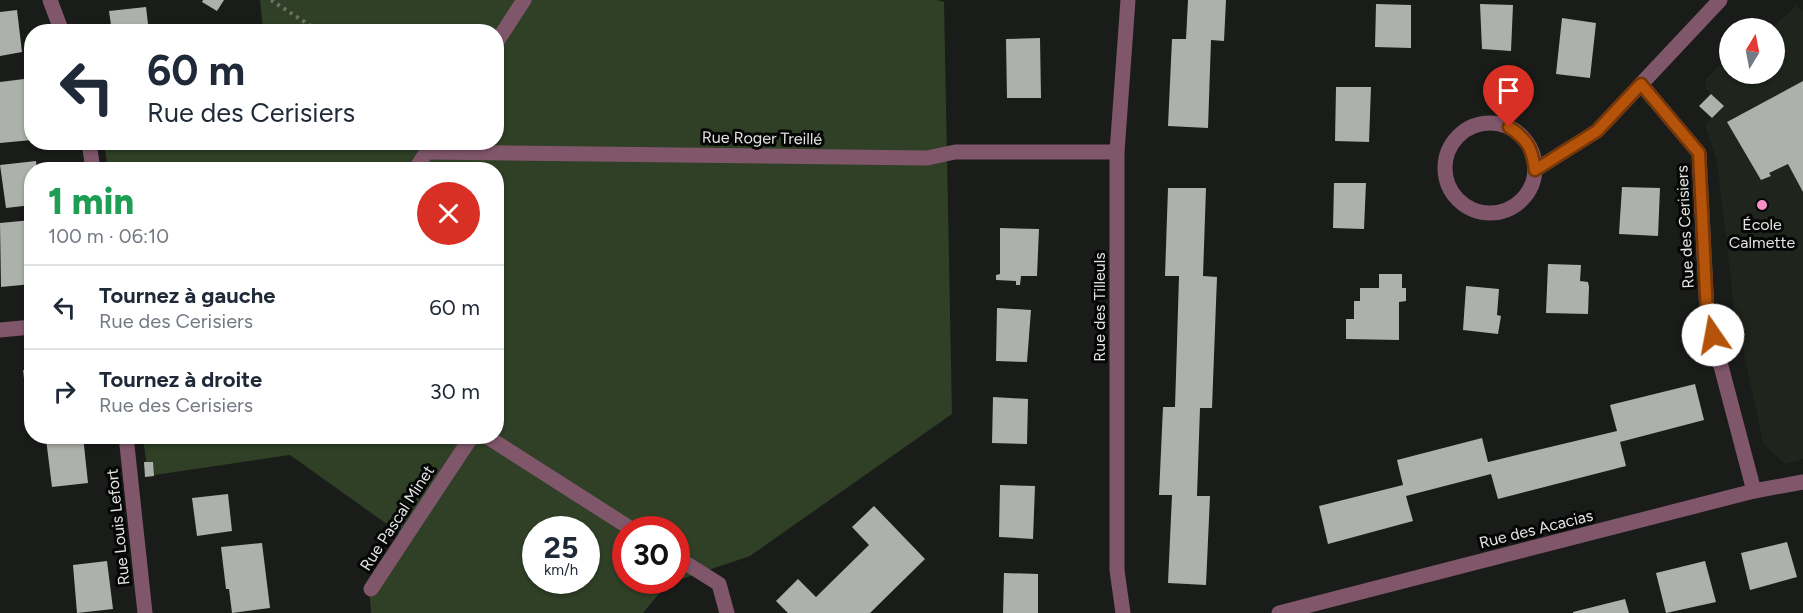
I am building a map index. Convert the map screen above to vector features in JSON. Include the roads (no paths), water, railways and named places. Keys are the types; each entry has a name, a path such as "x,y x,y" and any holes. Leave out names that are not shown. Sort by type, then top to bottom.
{"street":[{"path":"50,0 59,24"},
{"path":"504,31 524,0"},
{"name":"Rue des Tilleuls","path":"1123,613 1117,570 1117,152 1128,0"},
{"path":"1535,170 1533,153 1524,137 1509,127 1492,123 1475,125 1460,135 1449,148 1445,166 1447,183 1457,198 1471,209 1488,213 1505,210 1521,202 1531,187 1535,170 1597,131 1720,0"},
{"name":"Rue des Cerisiers","path":"1641,84 1699,153 1707,313 1754,491"},
{"name":"Rue Roger Treillé","path":"504,149 927,158 955,152 1117,152"},
{"path":"0,330 24,328"},
{"name":"Rue Louis Lefort","path":"127,444 145,613"},
{"name":"Rue Pascal Minet","path":"371,589 467,444"},
{"path":"499,444 612,517"},
{"name":"Rue des Acacias","path":"1279,613 1754,491 1803,482"},
{"path":"690,566 719,584 727,613"}],"place":[{"name":"École Calmette","path":"1762,205"}]}
